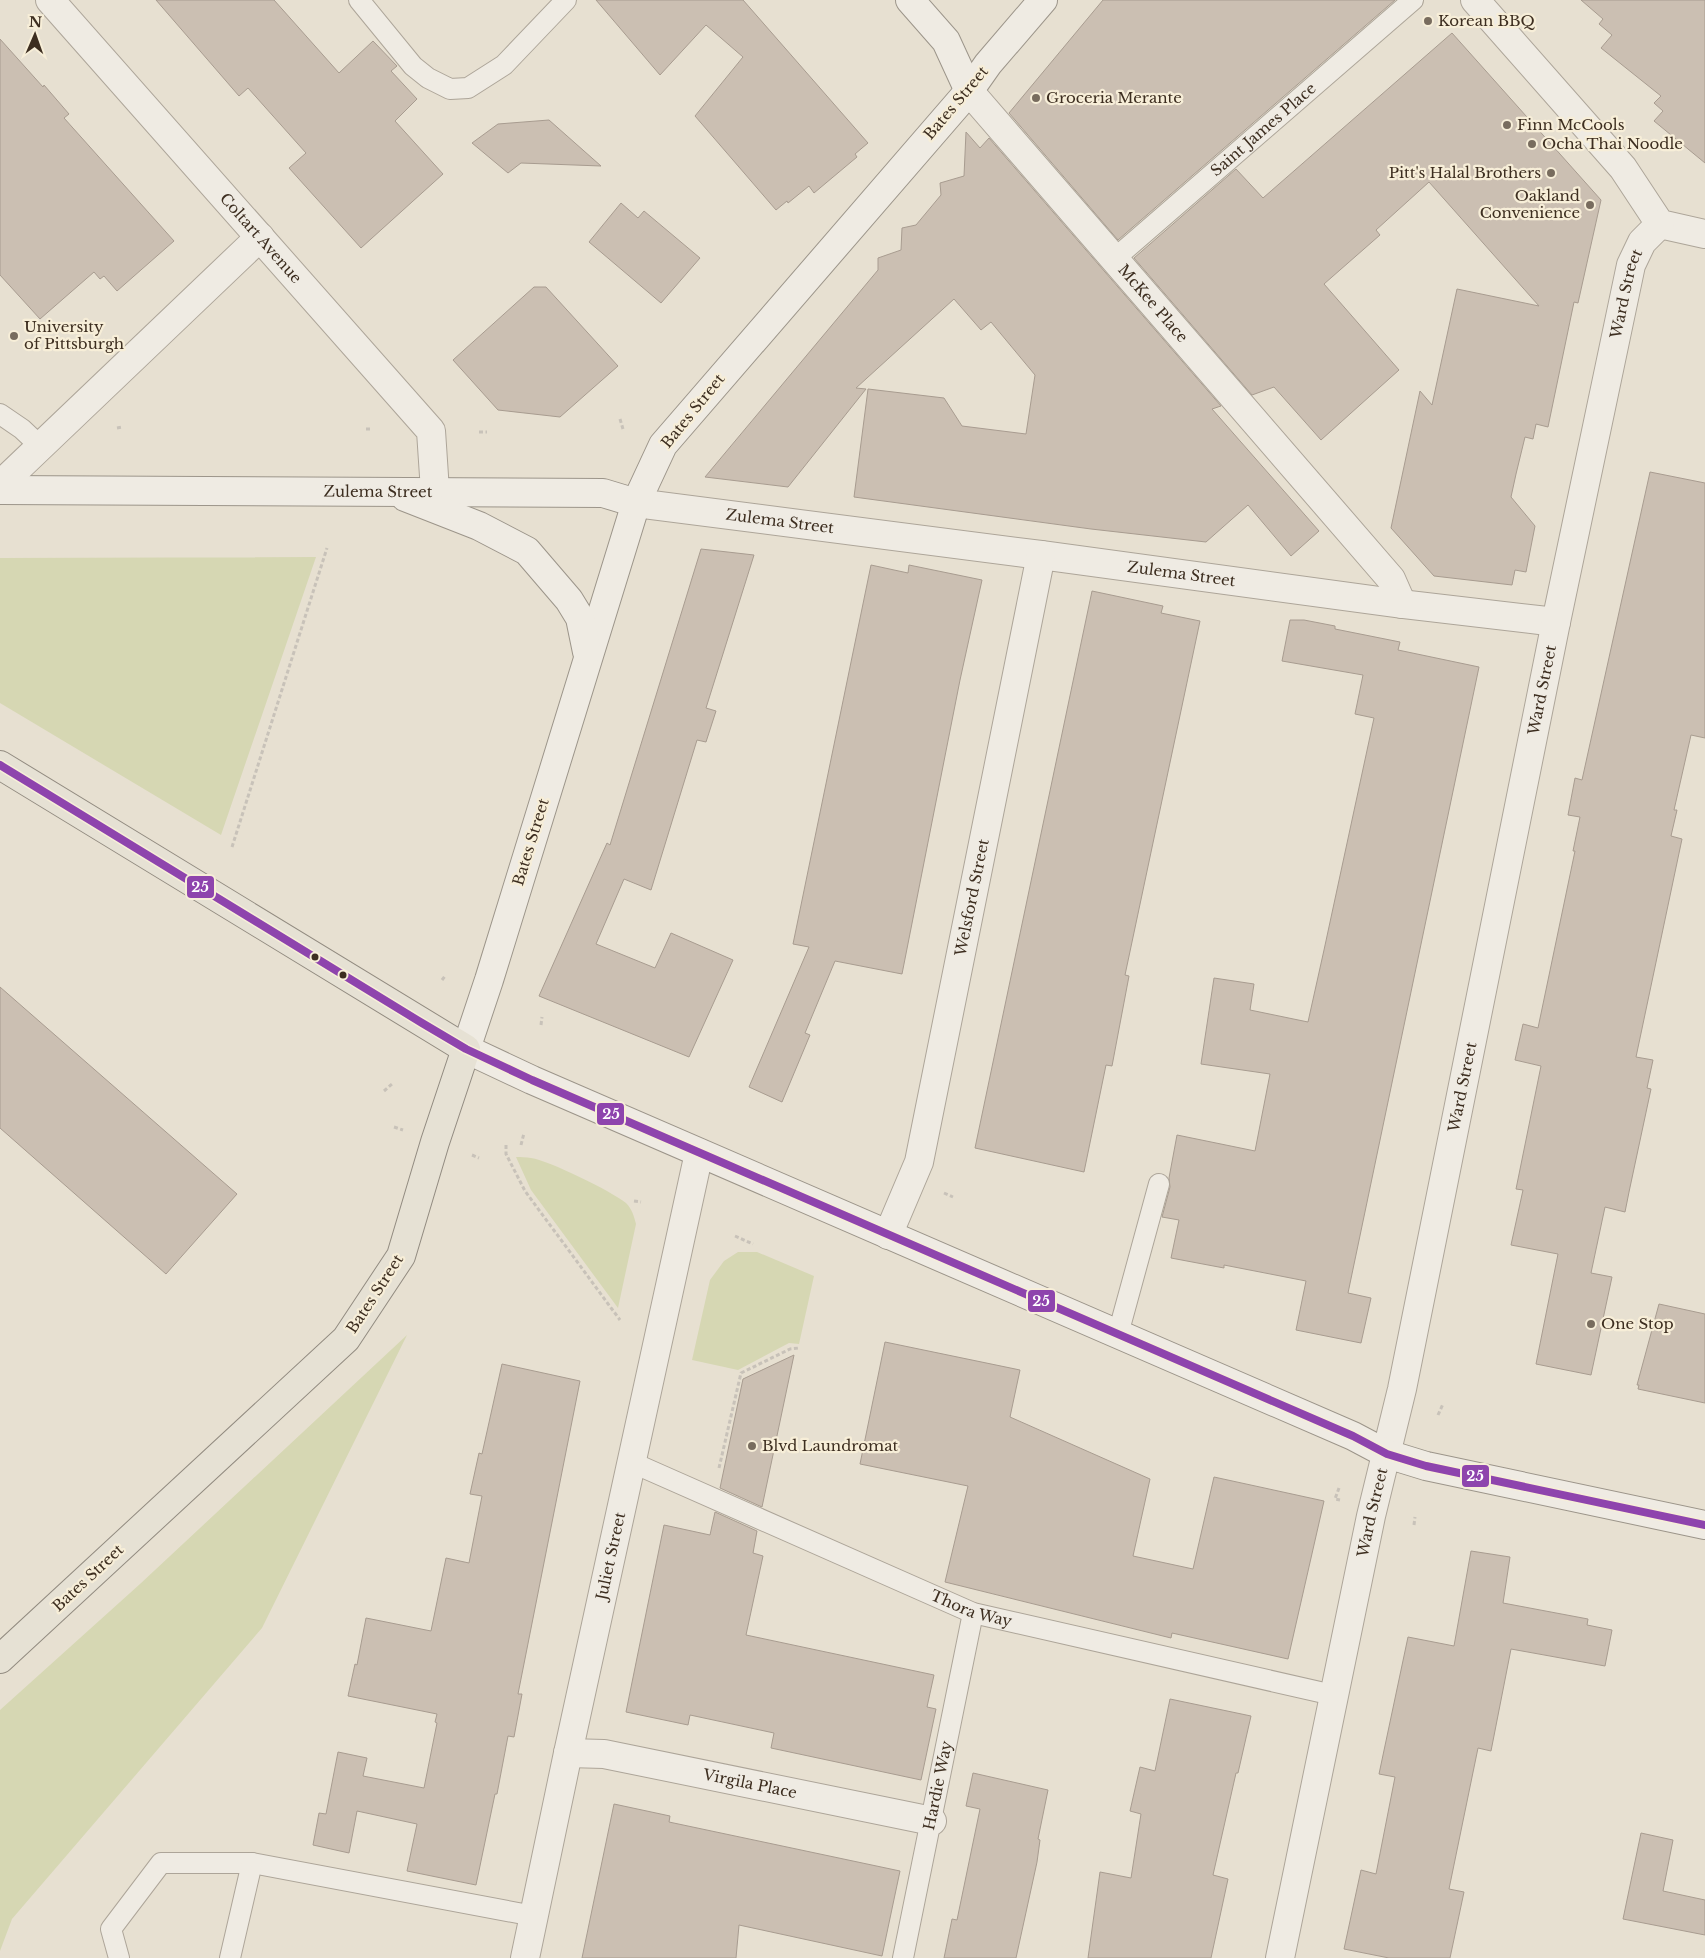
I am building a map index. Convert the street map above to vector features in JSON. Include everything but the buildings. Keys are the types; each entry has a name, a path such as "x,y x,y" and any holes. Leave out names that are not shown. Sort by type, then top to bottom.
{"main road":[{"path":"0,765 466,1049"},
{"name":"Bates Street","path":"0,1658 346,1339 402,1256 435,1142 466,1049"}],"street":[{"name":"Coltart Avenue","path":"50,0 431,431 435,491"},
{"name":"McKee Place","path":"910,0 946,41 969,91 1113,260 1391,579 1402,604"},
{"name":"Bates Street","path":"466,1049 636,503 663,445 969,91 988,64 1042,0"},
{"path":"1476,0 1623,168 1660,224 1705,234"},
{"name":"Ward Street","path":"1280,1958 1371,1516 1402,1389 1556,622 1631,265 1642,242 1660,224"},
{"path":"0,485 260,237"},
{"name":"Zulema Street","path":"0,490 603,493 636,503 1042,555 1402,604 1556,622"},
{"path":"392,492 479,526 527,552 569,600 580,618 588,655"},
{"name":"Welsford Street","path":"888,1235 920,1162 1042,555"},
{"path":"466,1049 699,1153 1353,1436 1387,1454 1426,1466 1705,1525"},
{"name":"Juliet Street","path":"525,1958 699,1153"},
{"name":"Virgila Place","path":"568,1753 604,1754 932,1821"}],"lane":[{"path":"359,0 413,66 428,78 450,89 468,88 504,65 566,0"},
{"name":"Saint James Place","path":"1113,260 1413,0"},
{"path":"0,414 22,429 40,446"},
{"path":"1118,1334 1159,1184"},
{"name":"Thora Way","path":"631,1462 973,1613 1333,1695"},
{"name":"Hardie Way","path":"903,1958 973,1613"},
{"path":"119,1958 111,1929 161,1863 252,1863 534,1916"},
{"path":"230,1958 252,1863"}],"path":[{"path":"620,419 623,429"},
{"path":"117,428 124,427"},
{"path":"366,429 371,429"},
{"path":"479,432 487,432"},
{"path":"232,847 328,548"},
{"path":"442,980 445,976"},
{"path":"541,1025 542,1017"},
{"path":"384,1091 392,1084"},
{"path":"394,1127 404,1130"},
{"path":"521,1145 524,1133"},
{"path":"506,1145 506,1154 525,1191 620,1320"},
{"path":"472,1155 480,1158"},
{"path":"944,1192 953,1197"},
{"path":"634,1201 642,1202"},
{"path":"735,1236 753,1244"},
{"path":"712,1498 736,1406 741,1373 790,1349 799,1348"},
{"path":"1438,1415 1443,1404"},
{"path":"1335,1499 1339,1488"},
{"path":"1414,1517 1414,1525"}],"green space":[{"path":"316,557 221,835 0,703 0,558"},
{"path":"516,1157 540,1160 565,1170 608,1191 626,1203 630,1208 636,1224 618,1308 531,1190"},
{"path":"738,1252 757,1252 814,1276 799,1344 789,1343 738,1370 692,1360 710,1280 724,1261"},
{"path":"407,1335 262,1628 12,1919 0,1951 0,1710 140,1584"}],"transit line":[{"name":"25","path":"0,765 422,1023 466,1049 532,1080 1353,1436 1387,1454 1426,1466 1705,1525"}],"place":[{"name":"Korean BBQ","path":"1428,21"},
{"name":"Groceria Merante","path":"1036,98"},
{"name":"Finn McCools","path":"1507,125"},
{"name":"Ocha Thai Noodle","path":"1532,144"},
{"name":"Pitt's Halal Brothers","path":"1551,173"},
{"name":"Oakland Convenience","path":"1590,205"},
{"name":"University of Pittsburgh","path":"14,336"},
{"name":"One Stop","path":"1591,1324"},
{"name":"Blvd Laundromat","path":"752,1446"}]}
